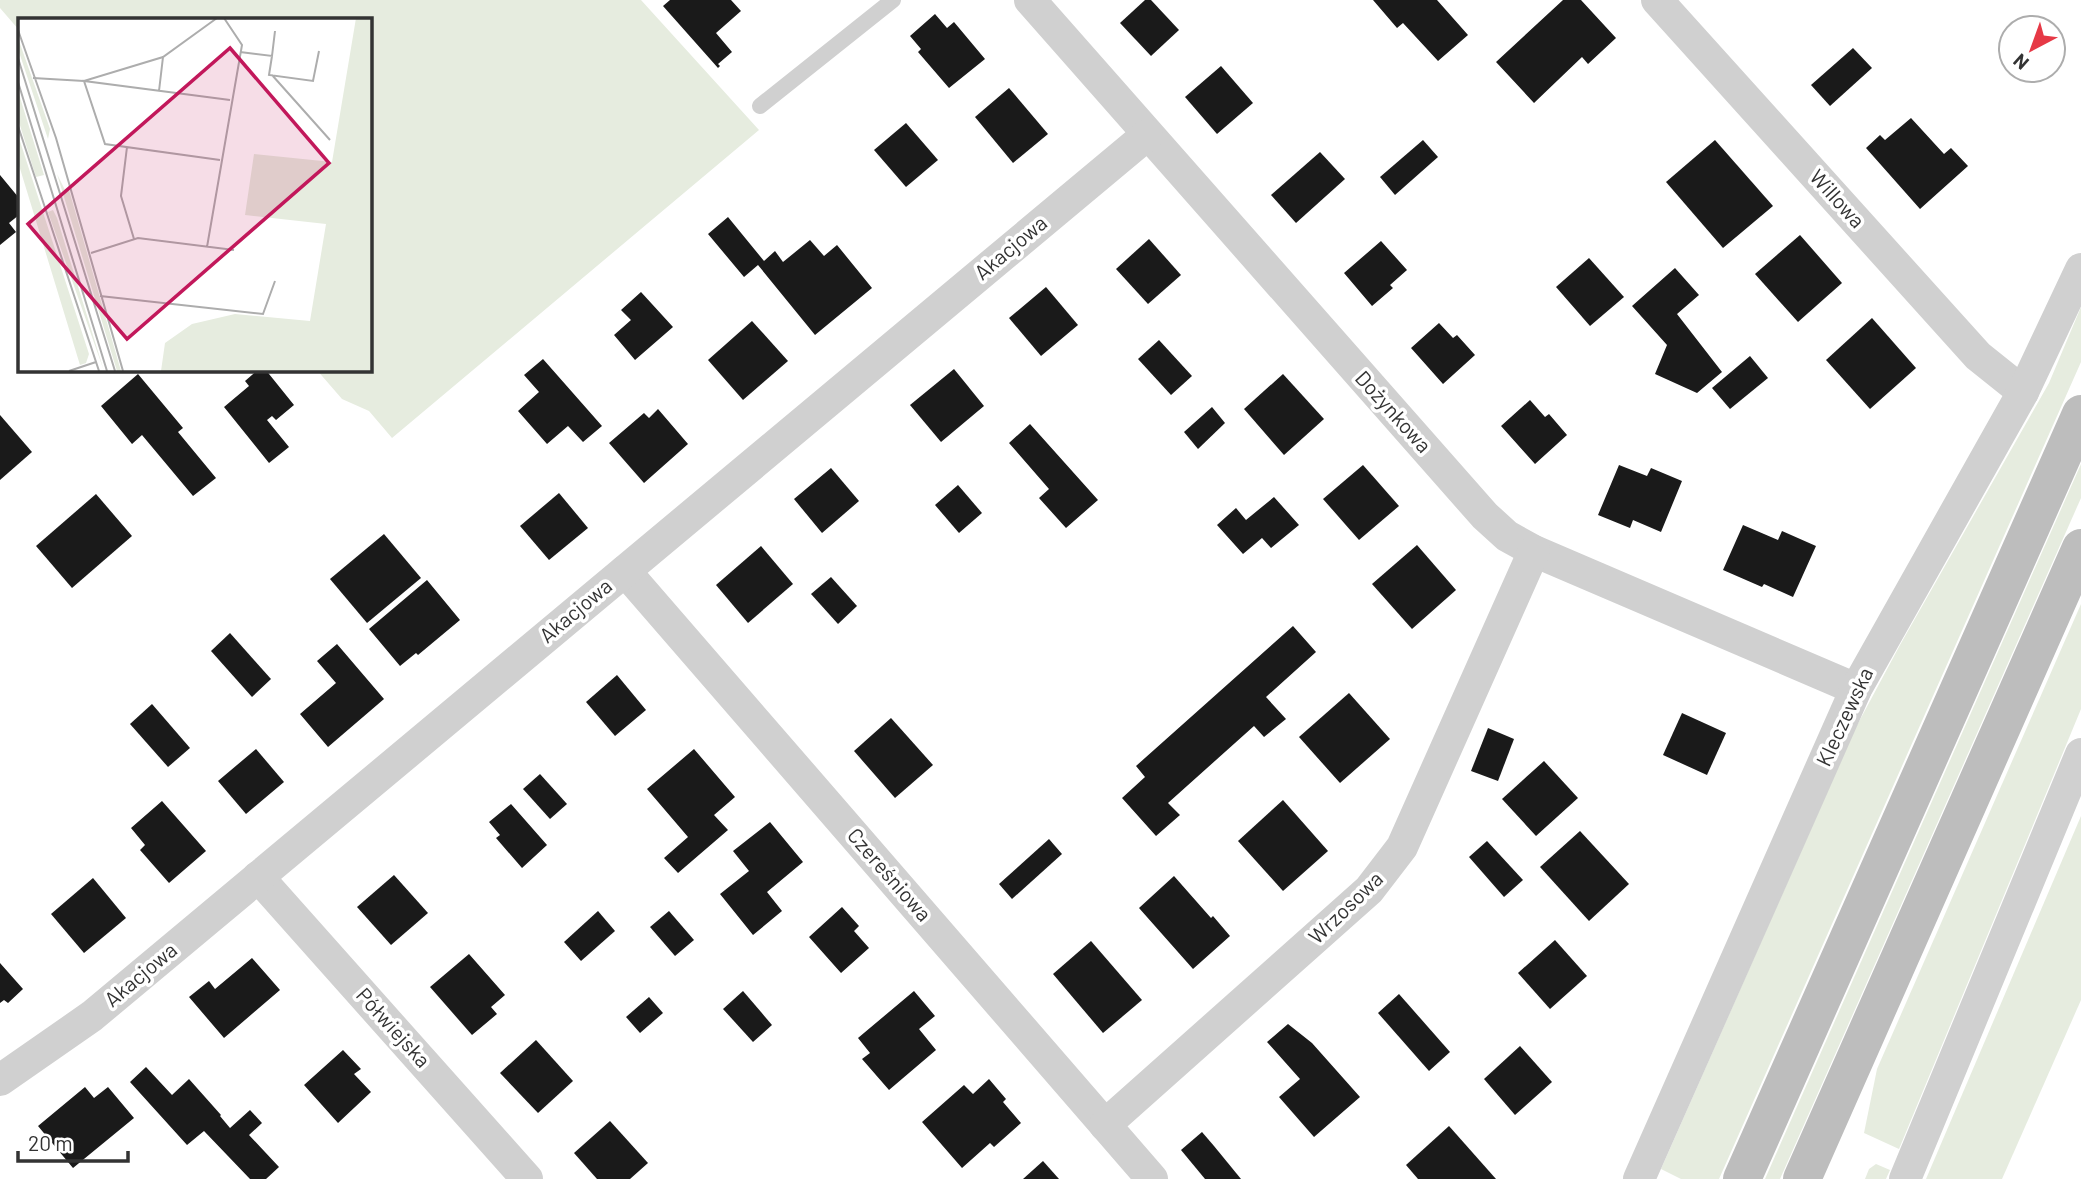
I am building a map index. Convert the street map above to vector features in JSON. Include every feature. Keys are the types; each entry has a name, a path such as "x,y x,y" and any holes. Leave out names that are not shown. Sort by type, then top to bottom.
{"main road":[{"path":"1742,1179 2081,414"},
{"path":"1802,1179 2081,548"}],"street":[{"name":"Dożynkowa","path":"1030,0 1485,516 1507,536 1534,551 1856,689"},
{"name":"Willowa","path":"1657,0 1979,356 2023,392"},
{"name":"Akacjowa","path":"0,1080 92,1016 1147,135"},
{"name":"Kleczewska","path":"1639,1179 1856,689 2023,392 2081,269"},
{"name":"Wrzosowa","path":"1105,1125 1369,890 1386,870 1402,847 1534,551"},
{"name":"Czereśniowa","path":"625,570 1152,1179"},
{"path":"1905,1179 2081,754"},
{"name":"Półwiejska","path":"258,877 527,1179"}],"lane":[{"path":"760,106 893,0"}],"shaded area":[{"path":"0,0 641,0 759,130 392,438 369,411 342,399 318,371 371,371 371,18 18,18 18,29 0,8"},
{"path":"2081,307 2081,362 1719,1179 1681,1179 1661,1169 1855,729 2049,383"},
{"path":"2081,464 2081,498 1780,1179 1765,1179"},
{"path":"2081,604 2081,709 1899,1149 1864,1133 1877,1069"},
{"path":"2081,816 2081,1000 2002,1179 1926,1179"},
{"path":"1876,1164 1890,1170 1886,1179 1865,1179 1869,1169"}],"building":[{"path":"670,0 731,0 741,11 716,33 732,52 718,64 718,68 663,6"},
{"path":"1145,0 1151,0 1179,30 1151,56 1120,23"},
{"path":"1373,0 1437,0 1468,35 1438,61 1403,23 1397,28"},
{"path":"1563,0 1581,0 1616,38 1588,64 1582,57 1534,103 1496,62"},
{"path":"935,14 947,28 954,22 985,59 949,88 918,52 921,49 910,36"},
{"path":"1853,48 1872,68 1830,106 1811,85"},
{"path":"1221,66 1253,103 1217,134 1185,97"},
{"path":"1009,88 1048,134 1013,163 975,117"},
{"path":"1911,118 1944,154 1951,148 1968,166 1920,209 1866,148 1880,135 1885,140"},
{"path":"906,123 938,160 906,187 874,150"},
{"path":"1423,140 1438,157 1395,195 1380,177"},
{"path":"1715,140 1773,206 1723,248 1666,182"},
{"path":"1320,152 1345,179 1296,223 1271,195"},
{"path":"0,175 18,197 18,216 9,223 16,232 0,245"},
{"path":"728,217 764,261 775,251 783,262 810,240 824,256 837,245 872,288 815,335 758,265 744,277 708,234"},
{"path":"1800,235 1842,283 1798,322 1755,274"},
{"path":"1149,239 1181,275 1148,304 1116,269"},
{"path":"1381,241 1407,270 1390,285 1393,288 1372,306 1344,273"},
{"path":"1589,258 1624,297 1590,326 1556,287"},
{"path":"1675,268 1699,295 1677,314 1722,372 1697,393 1655,374 1667,345 1632,306"},
{"path":"1046,287 1078,325 1041,356 1009,318"},
{"path":"641,292 673,327 635,360 614,335 631,320 621,310"},
{"path":"1872,318 1916,368 1870,409 1826,360"},
{"path":"752,321 788,361 743,400 708,360"},
{"path":"1439,323 1453,338 1457,335 1475,355 1443,384 1411,348"},
{"path":"1159,340 1192,376 1171,395 1138,359"},
{"path":"1750,356 1768,378 1730,409 1712,388"},
{"path":"543,359 602,426 583,442 568,426 547,444 518,411 539,392 524,375"},
{"path":"954,369 984,406 941,442 910,405"},
{"path":"257,371 267,371 294,405 276,420 272,416 267,420 289,447 269,463 224,407 249,386 245,381"},
{"path":"138,374 183,428 178,432 216,478 193,496 142,435 132,444 101,406"},
{"path":"1283,374 1324,419 1284,455 1244,409"},
{"path":"1530,400 1545,417 1549,414 1567,435 1535,464 1501,426"},
{"path":"1212,407 1225,423 1198,449 1184,432"},
{"path":"658,409 688,444 644,483 609,443 644,413 649,418"},
{"path":"0,415 32,452 0,480"},
{"path":"1030,424 1098,500 1066,528 1039,498 1049,489 1009,443"},
{"path":"1363,465 1399,506 1359,540 1323,499"},
{"path":"1619,465 1647,476 1651,468 1682,481 1661,532 1633,520 1630,528 1598,515"},
{"path":"831,468 859,501 822,533 794,499"},
{"path":"958,485 982,513 959,533 935,505"},
{"path":"559,493 588,528 549,560 520,526"},
{"path":"96,494 132,536 72,588 36,546"},
{"path":"1274,497 1299,525 1271,548 1262,538 1243,554 1217,525 1236,508 1246,520"},
{"path":"1743,525 1778,540 1782,531 1816,546 1793,597 1723,570"},
{"path":"384,534 421,578 367,623 330,579"},
{"path":"1417,545 1456,590 1412,629 1372,584"},
{"path":"761,546 793,584 748,623 716,585"},
{"path":"831,577 857,606 838,624 811,594"},
{"path":"427,580 460,620 418,655 416,653 400,666 369,629"},
{"path":"1293,626 1316,652 1266,697 1286,719 1264,737 1254,726 1168,803 1180,815 1156,836 1122,798 1145,777 1136,766"},
{"path":"230,633 271,679 252,697 211,651"},
{"path":"337,644 384,699 328,747 300,714 336,683 317,661"},
{"path":"617,675 646,710 615,736 586,702"},
{"path":"1349,693 1390,739 1340,783 1299,737"},
{"path":"152,704 190,748 168,767 130,724"},
{"path":"1682,713 1726,733 1707,775 1663,755"},
{"path":"891,718 933,765 895,798 854,751"},
{"path":"1488,728 1514,739 1498,781 1471,771"},
{"path":"256,749 284,782 246,814 218,781"},
{"path":"694,749 735,797 714,815 728,830 678,873 664,858 688,837 647,789"},
{"path":"1544,761 1578,798 1536,836 1502,799"},
{"path":"540,774 567,804 550,819 523,789"},
{"path":"1283,800 1328,851 1283,891 1238,841"},
{"path":"162,801 206,851 169,883 140,850 145,845 131,828"},
{"path":"511,804 547,845 522,868 496,838 500,835 489,822"},
{"path":"770,822 803,862 767,892 782,911 753,935 720,894 749,871 733,851"},
{"path":"1580,831 1629,884 1589,921 1540,867"},
{"path":"1049,839 1062,854 1012,899 999,884"},
{"path":"1487,841 1523,880 1504,897 1469,857"},
{"path":"394,875 428,913 391,945 357,907"},
{"path":"1174,876 1230,936 1193,969 1139,908"},
{"path":"93,878 126,918 84,953 51,914"},
{"path":"842,907 859,926 854,931 869,948 841,973 809,937"},
{"path":"598,911 615,931 581,961 564,942"},
{"path":"669,911 694,940 675,956 650,927"},
{"path":"1555,940 1587,976 1550,1009 1518,973"},
{"path":"1091,941 1142,1000 1103,1033 1053,974"},
{"path":"469,954 505,995 491,1007 497,1014 472,1035 430,987"},
{"path":"252,958 280,990 224,1038 189,997 209,981 215,989"},
{"path":"0,963 23,989 8,1003 4,1000 0,1003"},
{"path":"743,991 772,1025 753,1042 723,1009"},
{"path":"914,991 935,1016 919,1029 936,1050 889,1090 862,1059 870,1053 858,1038"},
{"path":"1399,994 1450,1052 1429,1071 1378,1013"},
{"path":"649,997 663,1013 640,1033 626,1017"},
{"path":"1288,1024 1312,1043 1360,1097 1314,1137 1279,1097 1300,1079 1267,1042"},
{"path":"536,1040 573,1081 538,1113 500,1073"},
{"path":"1520,1046 1552,1082 1515,1115 1484,1079"},
{"path":"343,1050 361,1069 354,1074 371,1092 338,1123 304,1085"},
{"path":"146,1067 172,1095 189,1079 230,1128 250,1110 262,1123 249,1135 279,1167 266,1179 250,1179 204,1131 187,1145 130,1082"},
{"path":"989,1079 1006,1099 1003,1102 1021,1123 994,1147 990,1143 962,1168 922,1122 964,1085 973,1094"},
{"path":"85,1087 94,1098 108,1087 134,1118 73,1168 38,1126"},
{"path":"610,1121 648,1163 630,1179 597,1179 574,1153"},
{"path":"1449,1126 1496,1179 1418,1179 1406,1165"},
{"path":"1202,1132 1241,1179 1205,1179 1181,1150"},
{"path":"1043,1161 1059,1179 1023,1179"}]}
